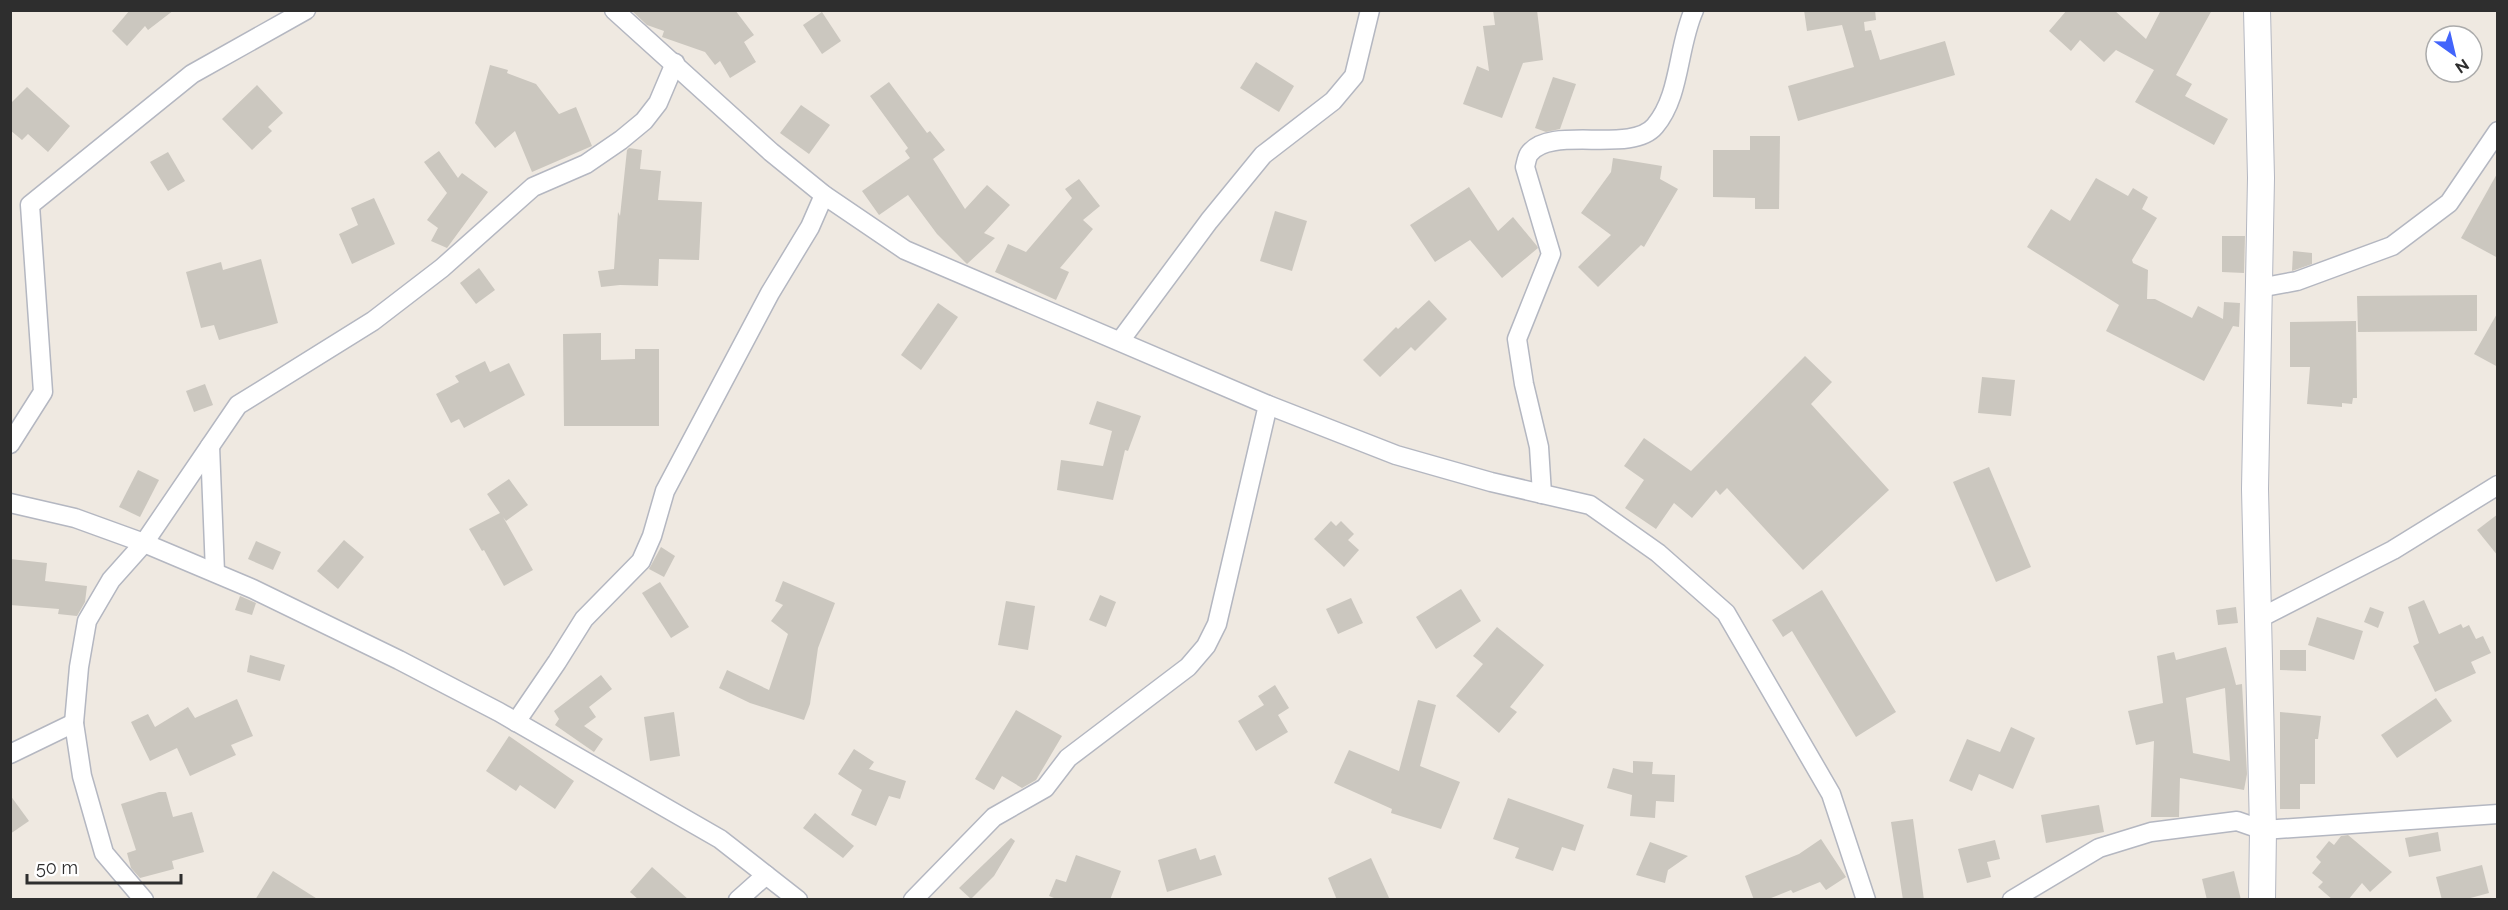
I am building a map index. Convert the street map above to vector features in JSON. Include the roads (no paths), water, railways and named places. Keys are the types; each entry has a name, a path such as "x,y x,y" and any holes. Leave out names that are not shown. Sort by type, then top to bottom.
{"street":[{"path":"10,444 43,392 30,205 192,74 306,10"},
{"path":"614,10 771,152 824,195 905,250 1268,405 1396,455 1590,505 1658,553 1726,613 1831,794 1866,900"},
{"path":"1120,341 1209,222 1263,155 1333,102 1354,76 1370,10"},
{"path":"1542,494 1539,447 1524,384 1517,339 1551,254 1525,167 1529,154 1539,146 1561,141 1643,137 1654,128 1671,104 1685,31 1694,10"},
{"path":"2257,10 2261,178 2255,489 2263,830 2262,900"},
{"path":"144,900 104,852 82,776 74,723 79,667 87,621 111,580 144,543 238,405 373,321 442,268 533,187 586,164 644,121 658,103 675,63"},
{"path":"2259,288 2297,281 2392,246 2449,203 2498,131"},
{"path":"516,722 558,662 584,619 641,561 652,536 665,491 770,292 810,227 824,195"},
{"path":"913,900 994,817 1045,788 1068,758 1188,667 1206,646 1217,624 1268,405"},
{"path":"210,446 215,572"},
{"path":"2258,619 2393,550 2498,485"},
{"path":"10,503 75,518 144,543 253,589 399,660 516,722 720,839 798,900"},
{"path":"10,754 74,723"},
{"path":"2012,900 2099,848 2151,832 2237,821 2263,830 2498,814"},
{"path":"738,900 766,875"}]}
